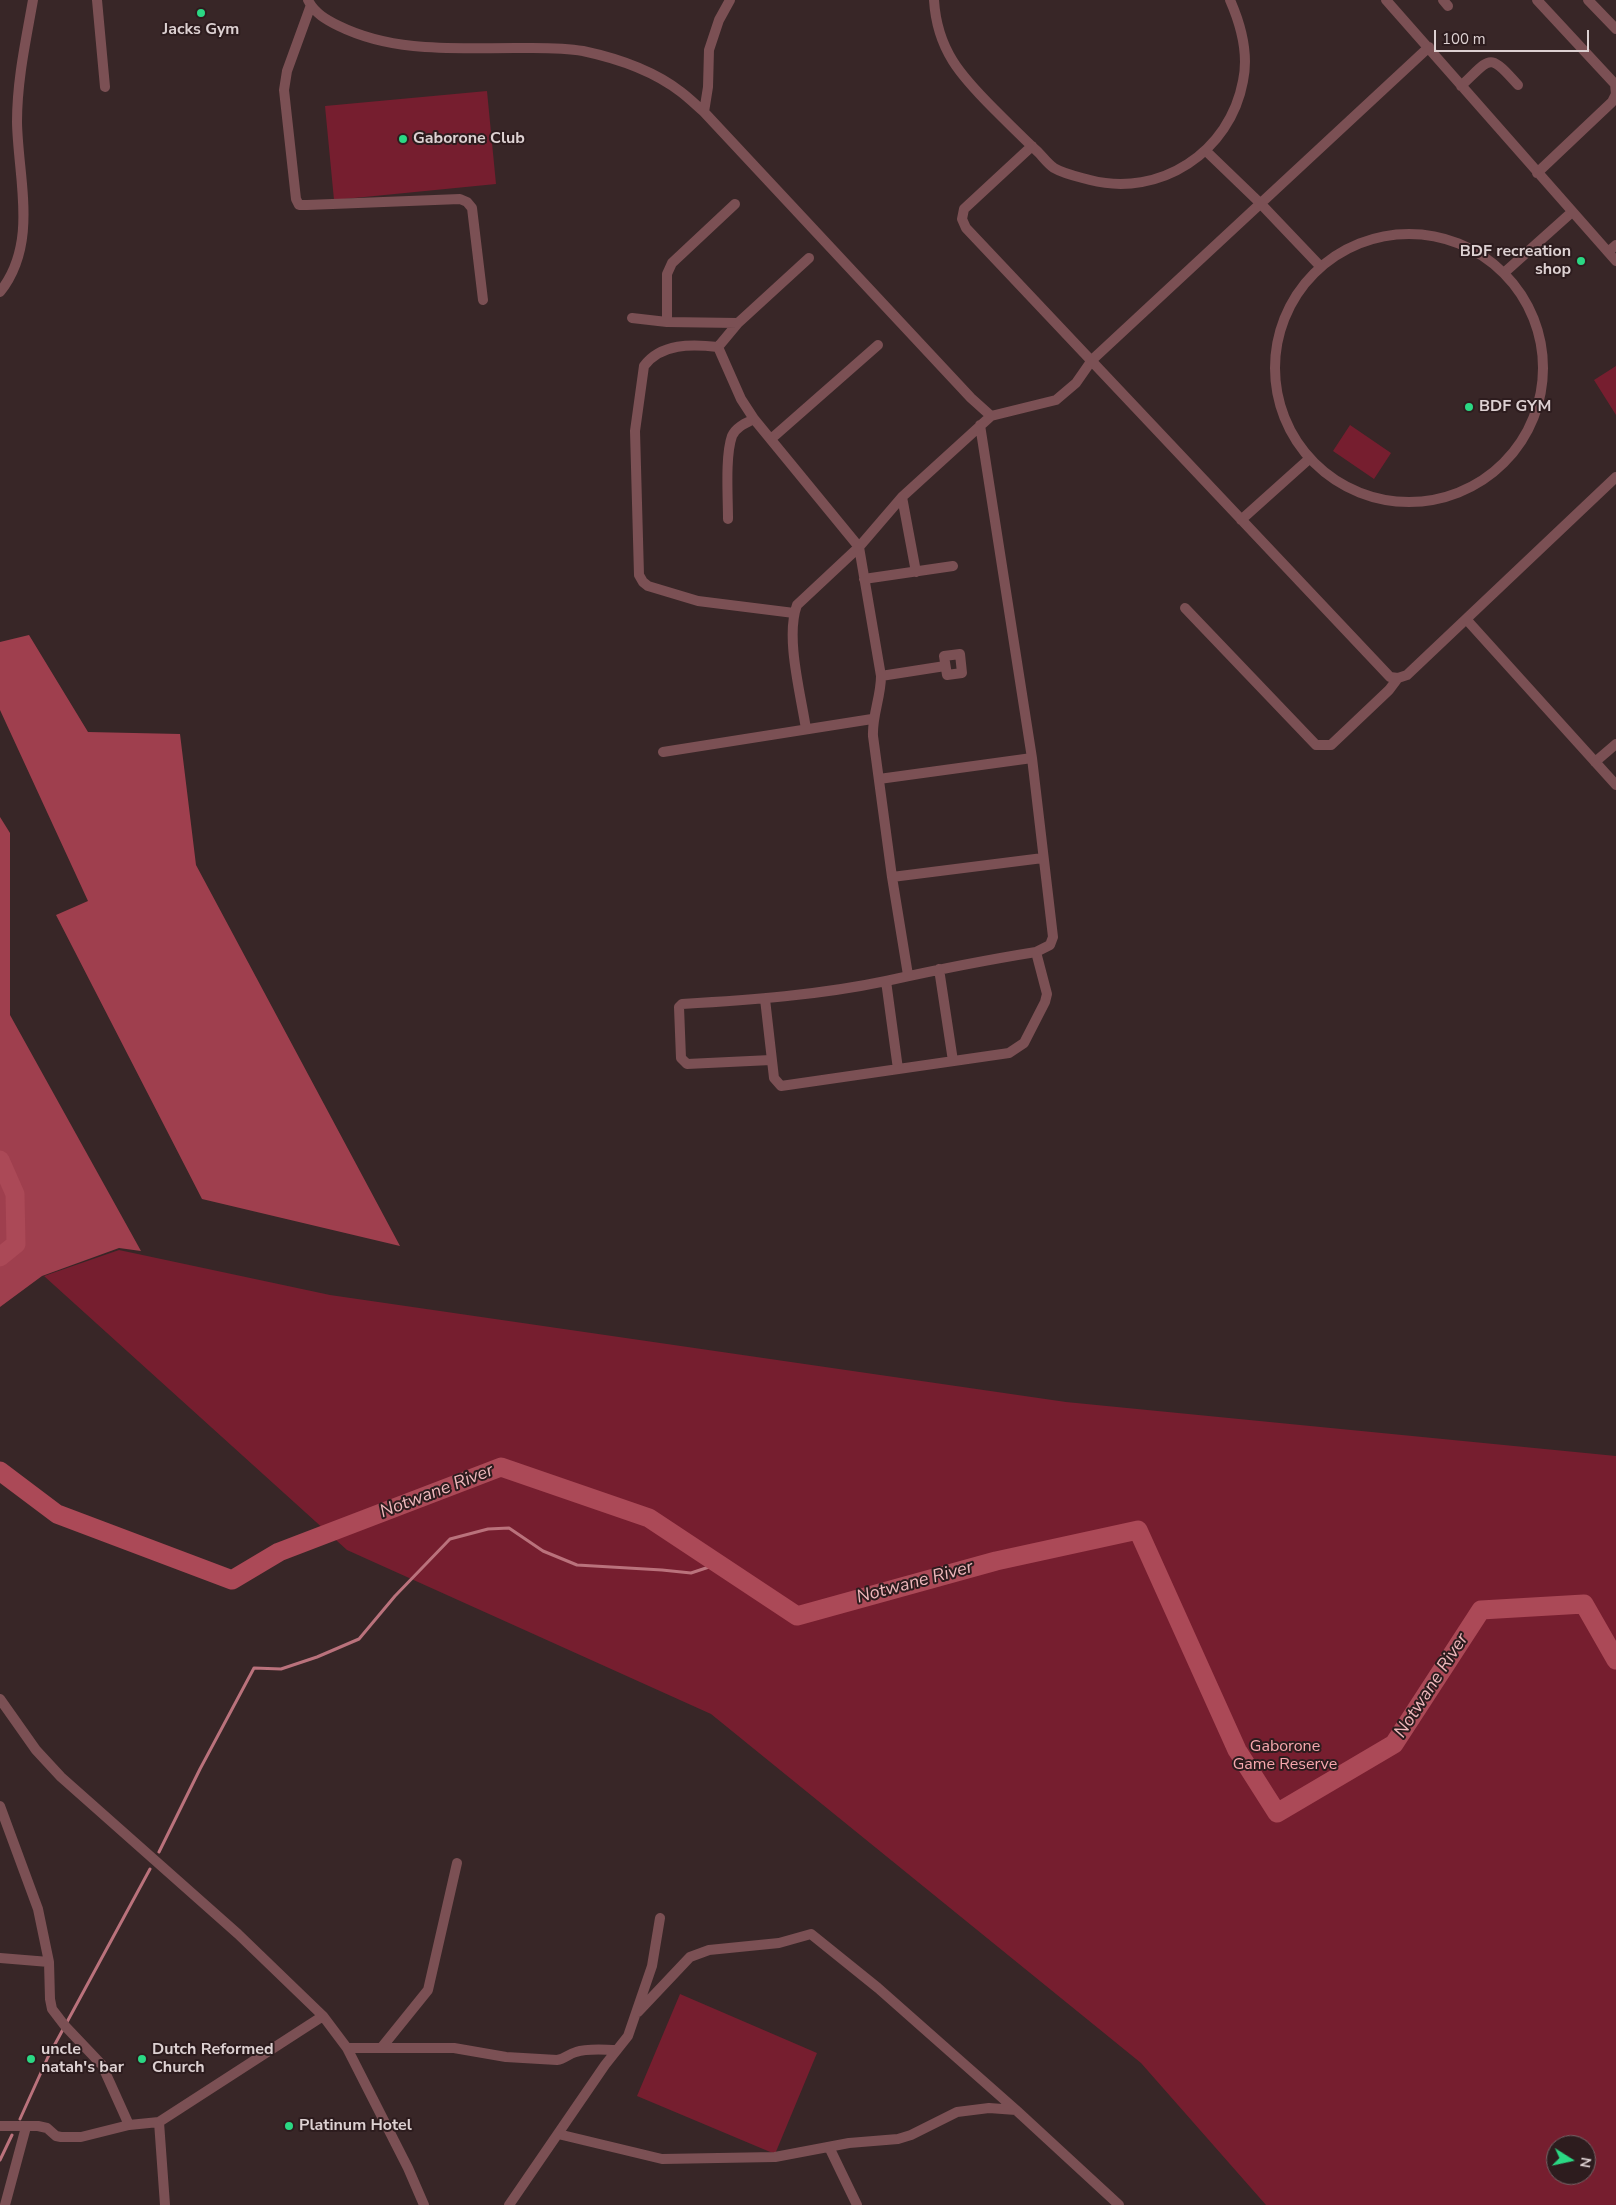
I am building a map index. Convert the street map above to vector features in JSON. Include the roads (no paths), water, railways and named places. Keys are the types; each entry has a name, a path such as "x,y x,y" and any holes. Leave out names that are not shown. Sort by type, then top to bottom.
{"street":[{"path":"0,292 18,262 24,239 17,121 18,86 33,0"},
{"path":"97,0 105,87"},
{"path":"704,112 708,87 709,50 719,20 730,0"},
{"path":"934,0 937,26 945,49 957,70 1054,168 1102,183 1126,184 1150,181 1173,173 1194,161 1227,126 1237,104 1244,80 1245,56 1242,32 1230,0"},
{"path":"1386,0 1616,261"},
{"path":"1537,0 1614,84 1616,89 1612,102 1537,173"},
{"path":"1588,0 1616,29"},
{"path":"483,300 472,208 467,202 460,199 299,205 296,199 284,90 287,71 309,3 322,16 346,30 410,47 440,49 546,48 582,51 620,61 649,73 681,91 704,112 971,398 991,416"},
{"path":"806,729 793,638 794,613 797,605 858,547 902,497 991,416 1056,400 1076,383 1092,360 1429,47"},
{"path":"1461,86 1487,62 1494,61 1518,85"},
{"path":"1032,146 964,209 962,220 966,228 1387,674 1398,678"},
{"path":"1206,150 1320,266"},
{"path":"667,322 667,274 669,268 672,263 735,204"},
{"path":"1505,272 1572,212"},
{"path":"1399,233 1418,233 1456,241 1482,254 1505,272 1524,296 1536,324 1543,354 1542,385 1535,415 1521,442 1501,466 1477,484 1449,497 1419,502 1404,502 1388,501 1359,493 1332,479 1309,459 1293,437 1282,413 1275,387 1274,360 1278,334 1288,309 1302,286 1320,266 1344,249 1370,238 1399,233"},
{"path":"1608,252 1616,245"},
{"path":"718,347 738,323 809,258"},
{"path":"632,318 667,322 738,323"},
{"path":"718,347 694,345 664,349 649,358 644,366 634,431 639,575 648,586 698,601 794,613"},
{"path":"771,439 878,345"},
{"path":"718,347 741,399 754,419 858,547 881,676 881,692 872,719 873,736 892,877 908,975"},
{"path":"728,519 729,451 733,434 743,424 754,419"},
{"path":"771,1060 690,1065 684,1063 678,1012 681,1006 765,999 886,981 908,975 1036,952 1050,945 1053,937 1032,758 980,425"},
{"path":"1241,520 1309,459"},
{"path":"1185,608 1316,746 1324,747 1331,745 1389,690 1398,678 1407,675 1616,477"},
{"path":"902,497 916,572"},
{"path":"864,580 953,566"},
{"path":"1466,619 1616,785"},
{"path":"881,676 945,666"},
{"path":"663,752 872,719"},
{"path":"1595,762 1616,744"},
{"path":"879,779 1032,758"},
{"path":"892,877 1043,858"},
{"path":"765,999 774,1078 781,1086 1009,1053 1024,1043 1043,1009 1046,994 1036,952"},
{"path":"940,969 953,1061"},
{"path":"886,981 898,1069"},
{"path":"2,1708 60,1778 238,1934 323,2016 347,2048 424,2205"},
{"path":"0,1806 38,1910 49,1962 52,2009 65,2026 102,2065 129,2125"},
{"path":"382,2047 428,1990 456,1863"},
{"path":"509,2205 605,2065 628,2036 638,2012 652,1966 660,1918"},
{"path":"638,2012 690,1957 709,1950 779,1943 811,1934 878,1988 1016,2110 1119,2205"},
{"path":"0,1958 49,1962"},
{"path":"0,2126 38,2126 47,2128 56,2136 61,2137 81,2136 129,2125 159,2122 323,2016"},
{"path":"347,2048 454,2048 506,2057 557,2060 584,2050 617,2050"},
{"path":"558,2134 662,2159 775,2158 830,2147 898,2139 911,2135 964,2110 989,2108 1016,2110"},
{"path":"159,2122 165,2205"},
{"path":"5,2205 26,2127"},
{"path":"830,2147 857,2205"}],"waterway":[{"name":"Notwane River","path":"0,1160 15,1194 16,1244 0,1257"},
{"name":"Notwane River","path":"0,1471 57,1514 232,1580 279,1552 501,1467 649,1518 797,1616 996,1561 1138,1530 1237,1750 1277,1813 1394,1744 1481,1610 1584,1604 1616,1660"},
{"path":"159,1852 200,1769 254,1668 281,1669 317,1657 359,1639 395,1596 450,1539 488,1529 509,1528 543,1551 577,1565 691,1573 718,1564"},
{"path":"20,2119 48,2057 150,1869"},
{"path":"0,2160 12,2135"}],"place":[{"name":"Jacks Gym","path":"201,13"},
{"name":"Gaborone Club","path":"403,139"},
{"name":"BDF recreation shop","path":"1581,261"},
{"name":"BDF GYM","path":"1469,407"},
{"name":"uncle natah's bar","path":"31,2059"},
{"name":"Dutch Reformed Church","path":"142,2059"},
{"name":"Platinum Hotel","path":"289,2126"}],"park label":[{"name":"Gaborone Game Reserve","path":"1285,1756"}]}
